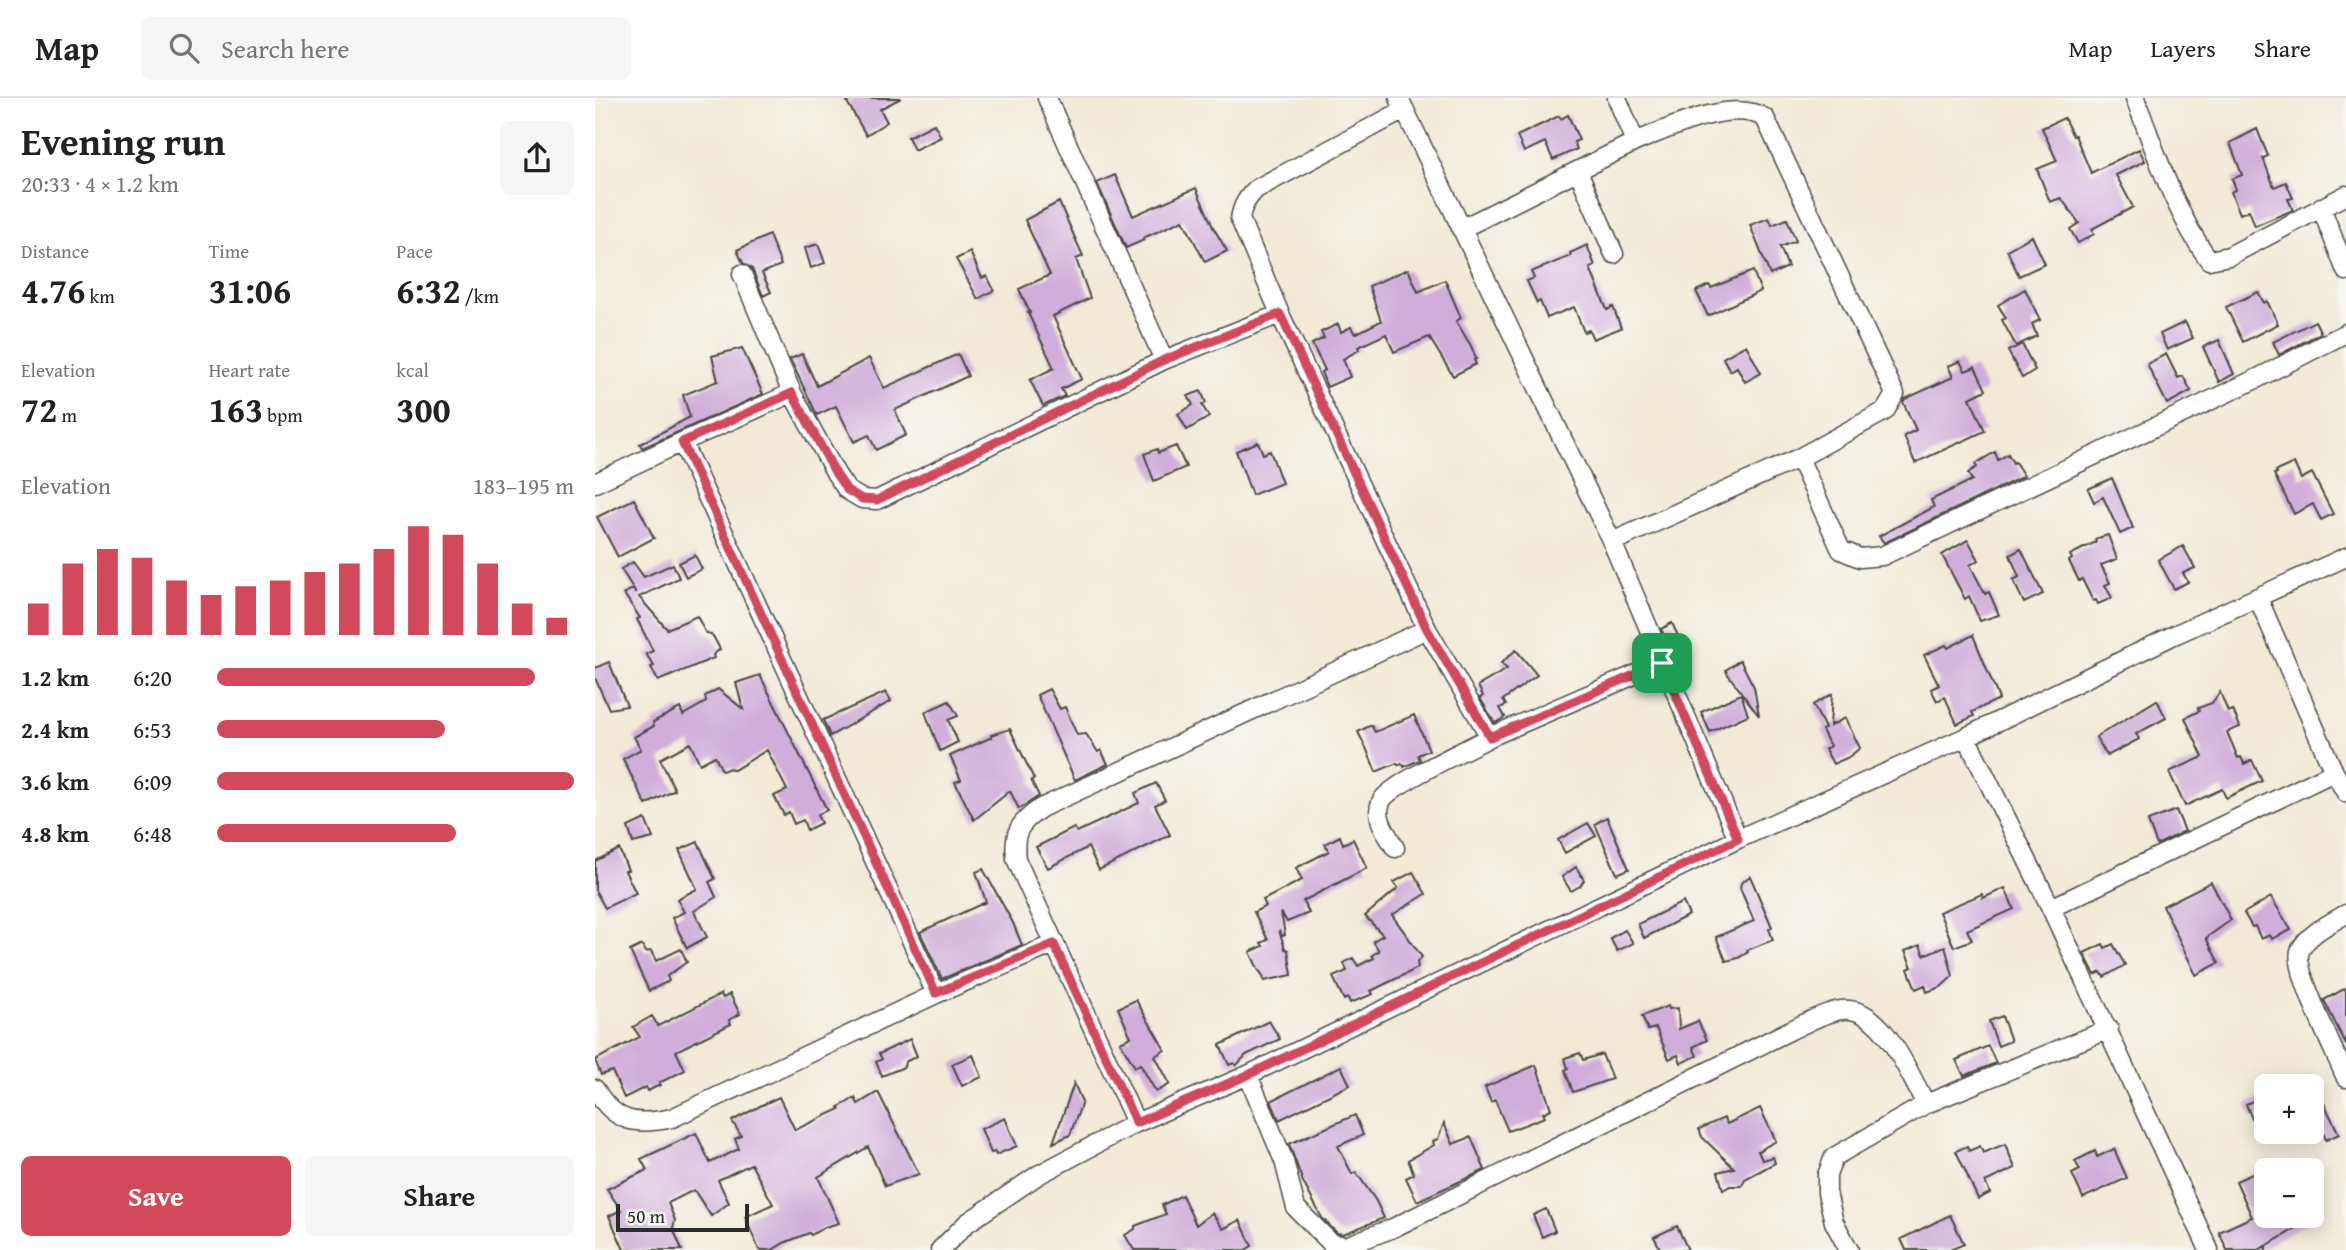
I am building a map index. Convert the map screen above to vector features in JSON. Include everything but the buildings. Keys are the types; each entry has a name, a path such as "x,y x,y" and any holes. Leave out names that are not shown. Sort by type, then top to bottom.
{"street":[{"path":"1047,98 1164,360"},
{"path":"1618,98 1635,142"},
{"path":"2135,98 2167,182 2209,260 2229,256 2346,195"},
{"path":"1490,737 1427,629 1280,314 1240,219 1241,208 1256,189 1401,104 1612,541 1738,839"},
{"path":"1461,229 1635,142 1712,112 1727,108 1757,111 1766,118 1895,394 1885,411 1800,458 1612,541"},
{"path":"1578,171 1614,254"},
{"path":"2321,207 2346,271"},
{"path":"742,274 792,393 836,474 847,490 862,499 877,500 1164,360 1280,314"},
{"path":"1800,458 1840,550 1860,558 1882,556 2346,333"},
{"path":"595,484 792,393"},
{"path":"682,442 936,993"},
{"path":"940,1250 967,1223 1038,1175 1136,1123 1248,1075 1738,839 1966,737 2172,636 2346,556"},
{"path":"2258,598 2334,772 2346,793"},
{"path":"1136,1123 1017,859 1016,834 1025,819 1054,802 1427,629"},
{"path":"1395,848 1379,819 1381,802 1389,792 1490,737 1662,663"},
{"path":"1966,737 2052,908 2209,1250"},
{"path":"2052,908 2334,772"},
{"path":"2346,914 2308,939 2299,953 2302,975 2346,1078"},
{"path":"595,1089 616,1115 635,1123 672,1118 936,993 1054,944"},
{"path":"1248,1075 1284,1161 1296,1208 1332,1247 1346,1247 1393,1228 1778,1036 1841,1010 1858,1010 1885,1032 1926,1104"},
{"path":"1849,1250 1834,1223 1828,1193 1827,1175 1834,1157 1926,1104 2109,1029"}],"route":[{"path":"1280,314 1427,629 1490,737 1662,663 1738,839 1248,1075 1136,1123 1054,944 936,993 682,442 792,393 847,490 862,499 877,500 1164,360 1280,314"}]}
